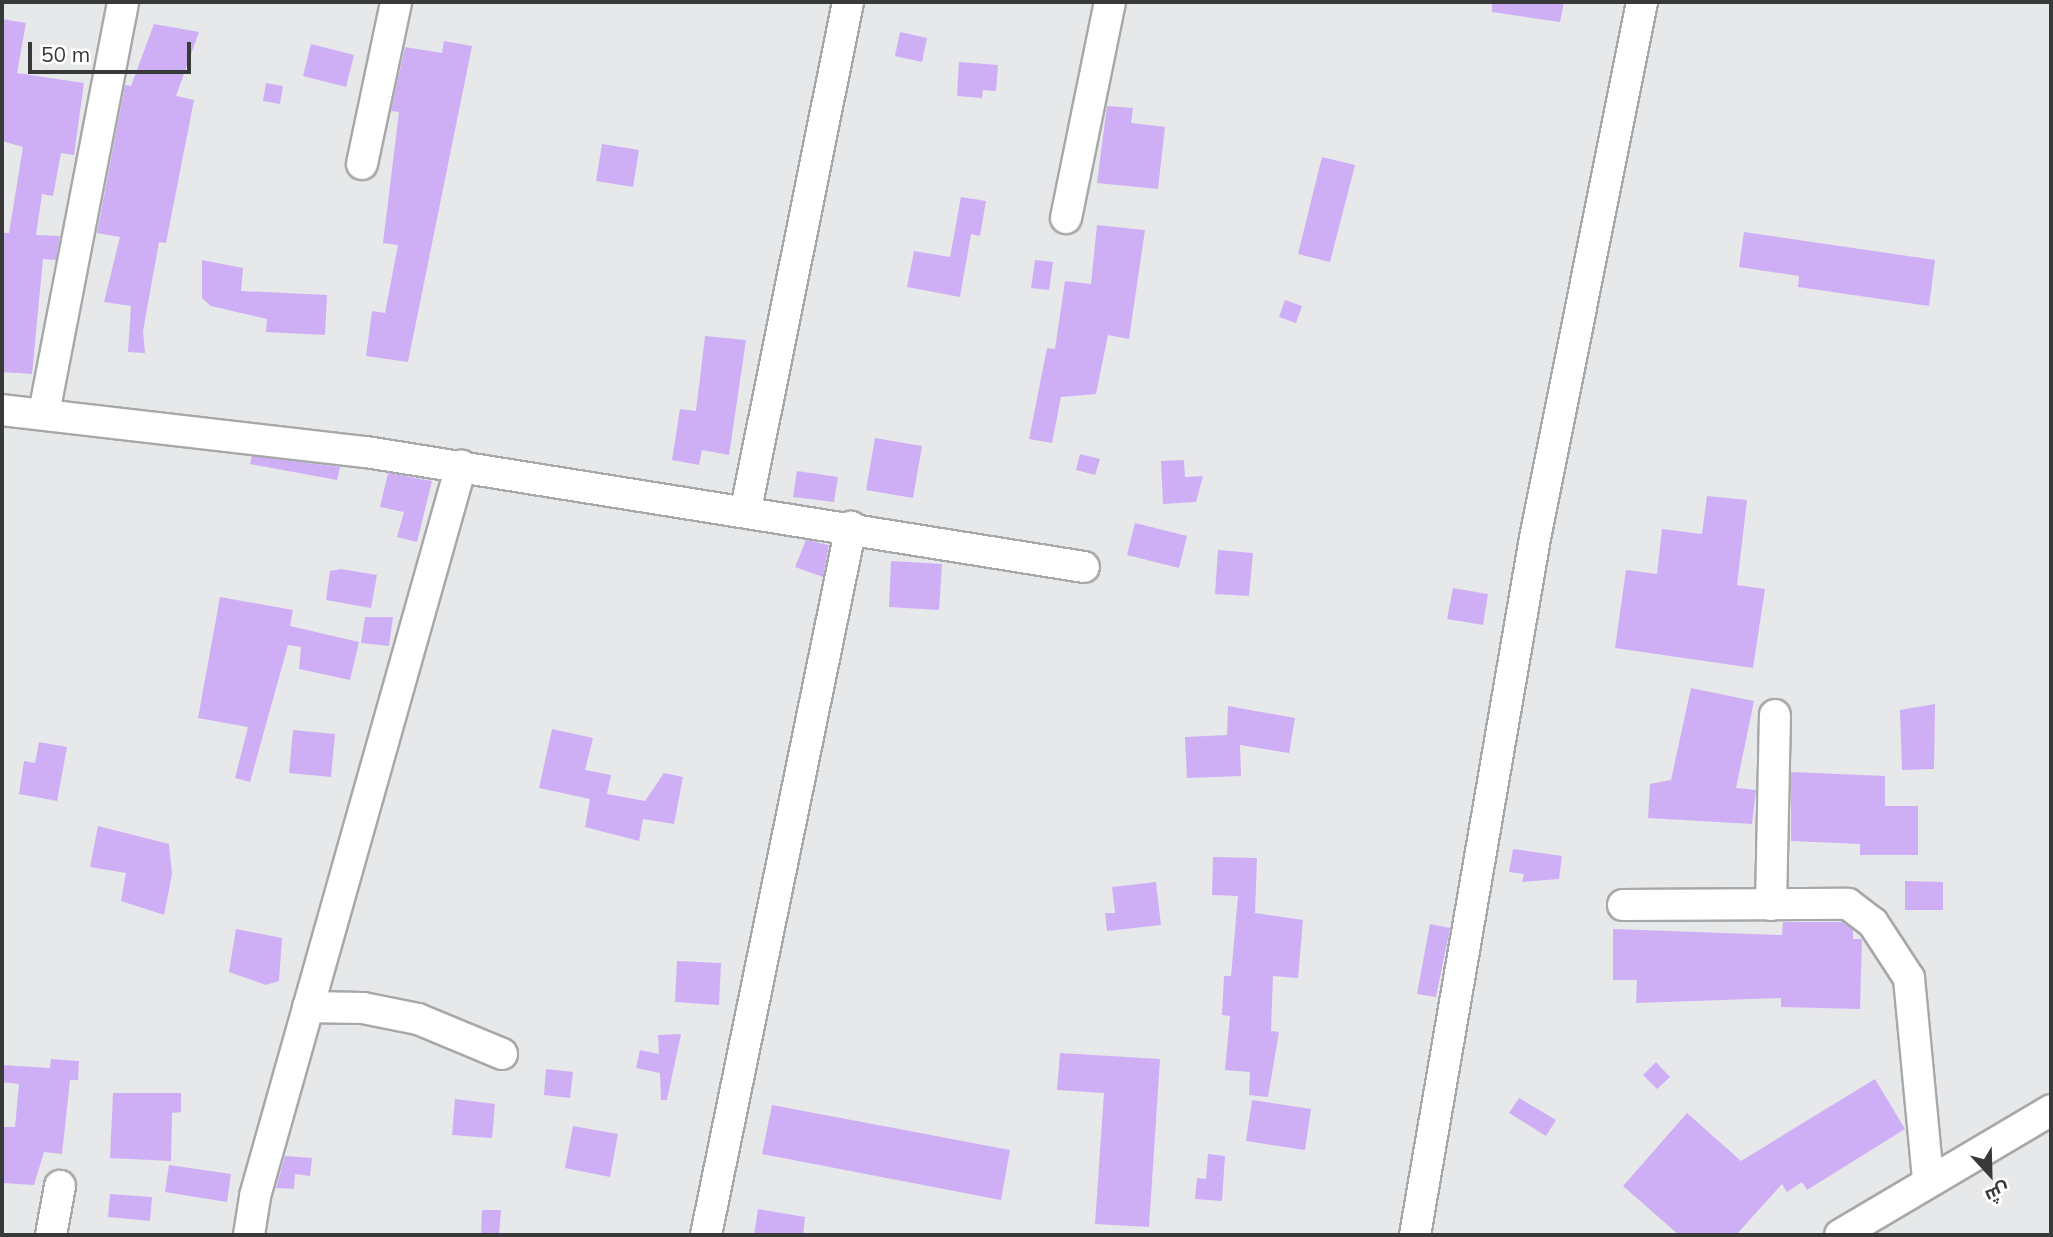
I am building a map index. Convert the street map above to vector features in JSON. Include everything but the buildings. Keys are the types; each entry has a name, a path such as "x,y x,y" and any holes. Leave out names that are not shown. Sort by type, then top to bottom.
{"street":[{"path":"44,413 123,2"},
{"path":"362,164 396,2"},
{"path":"746,509 848,2"},
{"path":"1066,218 1110,2"},
{"path":"1415,1235 1531,564 1642,2"},
{"path":"2,410 44,413 461,466 746,509 1084,566"},
{"path":"249,1235 308,1007 461,466"},
{"path":"705,1235 851,527"},
{"path":"1771,905 1775,715"},
{"path":"1623,905 1848,904 1873,923 1909,978 1928,1179"},
{"path":"308,1007 363,1008 418,1019 502,1054"},
{"path":"1840,1235 1928,1179 2051,1110"},
{"path":"51,1235 60,1186"}]}
